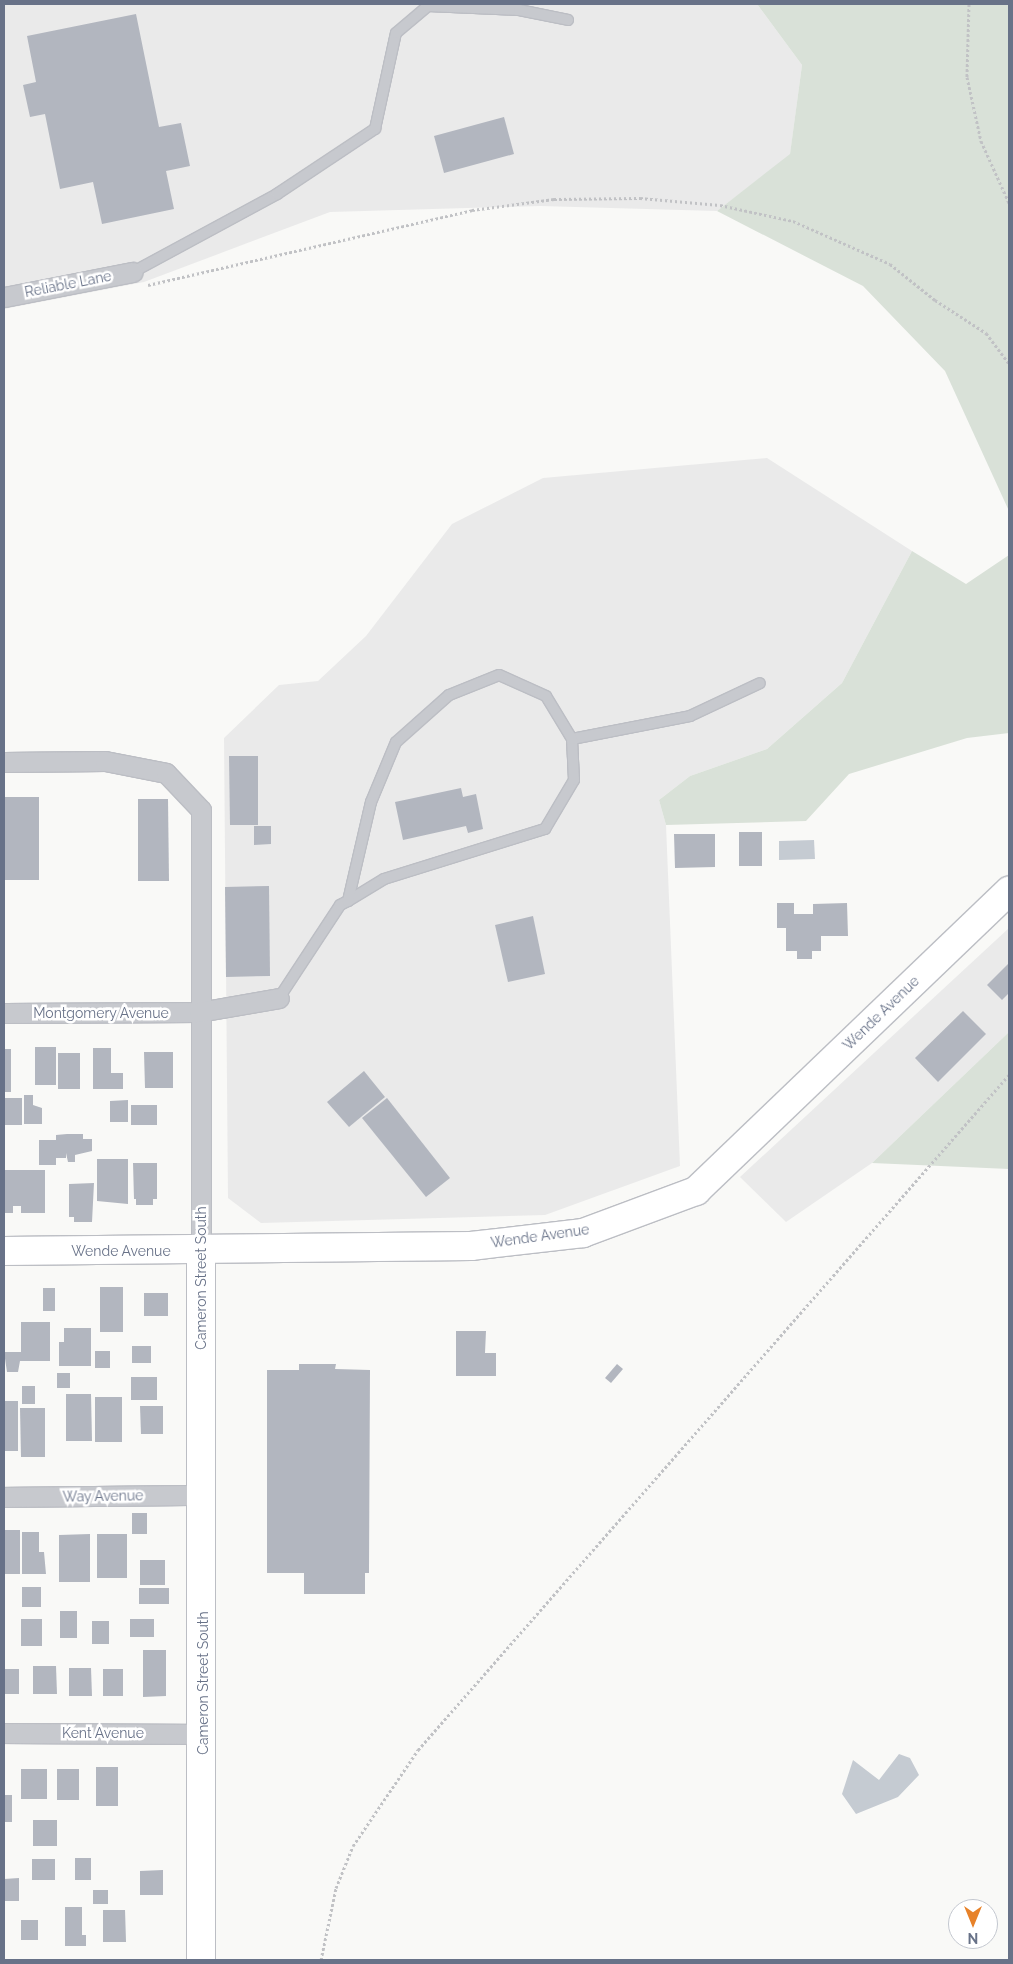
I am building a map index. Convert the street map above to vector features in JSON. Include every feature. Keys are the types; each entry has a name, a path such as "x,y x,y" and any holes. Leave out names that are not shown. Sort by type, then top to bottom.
{"street":[{"name":"Reliable Lane","path":"4,297 135,279"},
{"name":"Cameron Street South","path":"4,762 105,761 166,773 202,810 199,1012 203,1495 201,1960"},
{"name":"Wende Avenue","path":"4,1251 201,1251 471,1246 583,1233 696,1191 1009,891"},
{"name":"Montgomery Avenue","path":"4,1013 199,1012 279,998"},
{"name":"Way Avenue","path":"4,1497 203,1495"},
{"name":"Kent Avenue","path":"4,1733 203,1734"}],"lane":[{"path":"135,279 277,194 375,128 396,34 428,6 520,10 568,20"},
{"path":"279,998 340,905 348,901 384,879 544,829 574,780 572,739 546,696 499,675 449,695 396,742 371,802 348,901"},
{"path":"572,739 690,716 760,684"}],"path":[{"path":"969,4 966,77 981,141 1009,203"},
{"path":"135,279 472,210 554,199 640,198 711,204 793,221 890,264 935,300 986,333 1009,363"},
{"path":"321,1960 336,1888 353,1846 418,1750 1009,1075"}],"shaded area":[{"path":"4,4 757,4 802,65 790,155 717,211 540,206 330,212 144,282 4,309"},
{"path":"757,4 1009,4 1009,511 945,371 863,286 717,211 790,154 802,65"},
{"path":"767,458 912,551 842,683 767,749 690,776 659,800 666,825 680,1166 545,1215 261,1223 228,1198 224,738 279,685 318,681 366,636 452,524 543,478"},
{"path":"912,551 966,584 1009,555 1009,733 967,738 849,774 806,821 666,825 659,800 690,776 767,749 842,683"},
{"path":"814,840 815,859 779,860 779,841"},
{"path":"1009,928 1009,1032 872,1163 786,1222 740,1177"},
{"path":"1009,1032 1009,1169 872,1163"},
{"path":"899,1754 910,1758 919,1775 898,1797 856,1814 842,1794 853,1760 879,1780"}],"building":[{"path":"136,14 159,127 181,123 190,166 166,171 174,209 102,224 93,182 60,189 45,114 30,117 23,85 36,82 27,36"},
{"path":"504,117 514,154 444,173 434,136"},
{"path":"229,756 258,756 258,825 230,825"},
{"path":"461,788 463,797 476,794 483,829 468,833 466,826 403,840 395,802"},
{"path":"4,797 39,797 39,880 4,880"},
{"path":"138,799 168,799 169,881 138,881"},
{"path":"254,826 271,826 271,844 254,845"},
{"path":"739,832 762,832 762,866 739,866"},
{"path":"674,834 715,834 715,867 675,868"},
{"path":"269,886 270,976 226,977 225,887"},
{"path":"777,903 794,903 794,914 813,914 813,904 847,903 848,936 821,936 821,951 812,951 812,959 797,959 797,951 786,951 786,928 777,928"},
{"path":"533,916 545,974 508,982 495,925"},
{"path":"1009,963 1009,993 1002,1000 987,985"},
{"path":"963,1011 986,1034 938,1082 915,1058"},
{"path":"35,1047 56,1047 56,1085 35,1085"},
{"path":"93,1048 111,1048 111,1073 123,1073 123,1089 93,1089"},
{"path":"4,1049 11,1049 11,1092 4,1092"},
{"path":"144,1052 173,1052 173,1088 145,1088"},
{"path":"58,1053 80,1053 80,1089 58,1089"},
{"path":"364,1071 385,1097 349,1127 327,1102"},
{"path":"24,1095 33,1095 33,1105 42,1108 42,1124 24,1124"},
{"path":"5,1098 22,1098 22,1125 5,1125"},
{"path":"387,1098 450,1178 426,1197 362,1118"},
{"path":"128,1100 128,1122 110,1122 110,1101"},
{"path":"131,1105 157,1105 157,1125 131,1125"},
{"path":"83,1134 83,1139 92,1139 92,1151 75,1155 75,1162 68,1162 66,1153 66,1158 56,1158 56,1165 39,1165 39,1140 56,1140 56,1135"},
{"path":"97,1159 128,1159 128,1204 97,1201"},
{"path":"133,1163 157,1163 157,1199 153,1199 153,1205 136,1205 136,1199 134,1199"},
{"path":"4,1170 45,1170 45,1213 21,1213 21,1206 13,1206 13,1213 4,1213"},
{"path":"94,1183 92,1222 74,1222 74,1217 69,1217 69,1184"},
{"path":"100,1287 123,1287 123,1332 100,1332"},
{"path":"43,1288 55,1288 55,1311 43,1311"},
{"path":"144,1293 168,1293 168,1316 144,1316"},
{"path":"21,1322 50,1322 50,1361 20,1361 18,1372 7,1372 4,1352 21,1352"},
{"path":"64,1328 91,1328 91,1366 59,1366 59,1342 64,1342"},
{"path":"456,1331 486,1331 485,1353 496,1353 496,1376 456,1376"},
{"path":"132,1346 151,1346 151,1363 132,1363"},
{"path":"95,1351 110,1351 110,1368 95,1368"},
{"path":"299,1364 336,1364 335,1369 370,1370 369,1573 365,1573 365,1594 304,1594 304,1573 267,1573 267,1370 299,1370"},
{"path":"617,1364 623,1369 611,1383 605,1378"},
{"path":"57,1373 70,1373 70,1388 57,1388"},
{"path":"131,1377 157,1377 157,1400 131,1400"},
{"path":"22,1386 35,1386 35,1404 22,1404"},
{"path":"66,1394 91,1394 92,1441 66,1441"},
{"path":"95,1397 122,1397 122,1442 95,1442"},
{"path":"4,1401 18,1401 18,1451 4,1451"},
{"path":"140,1406 163,1406 163,1434 141,1434"},
{"path":"20,1408 45,1408 45,1457 21,1457"},
{"path":"132,1513 147,1513 147,1534 132,1534"},
{"path":"4,1530 20,1530 20,1574 4,1574"},
{"path":"22,1532 39,1532 39,1552 44,1552 46,1574 22,1574"},
{"path":"90,1534 90,1582 59,1582 59,1535"},
{"path":"97,1534 127,1534 127,1578 97,1578"},
{"path":"140,1560 165,1560 165,1585 140,1585"},
{"path":"22,1587 41,1587 41,1607 22,1607"},
{"path":"139,1588 169,1588 169,1604 139,1604"},
{"path":"60,1611 77,1611 77,1638 60,1638"},
{"path":"21,1619 42,1619 42,1646 21,1646"},
{"path":"130,1619 154,1619 154,1637 130,1637"},
{"path":"92,1621 109,1621 109,1644 92,1644"},
{"path":"143,1650 166,1650 166,1696 143,1697"},
{"path":"33,1666 56,1666 57,1694 33,1694"},
{"path":"69,1668 91,1668 92,1696 69,1696"},
{"path":"4,1669 19,1669 19,1694 4,1694"},
{"path":"103,1669 123,1669 123,1696 103,1696"},
{"path":"96,1767 118,1767 118,1806 96,1806"},
{"path":"21,1769 47,1769 47,1799 21,1799"},
{"path":"57,1769 79,1769 79,1800 57,1800"},
{"path":"4,1795 12,1795 12,1822 4,1822"},
{"path":"33,1820 57,1820 57,1846 33,1846"},
{"path":"75,1858 91,1858 91,1880 75,1880"},
{"path":"32,1859 55,1859 55,1880 32,1880"},
{"path":"163,1870 163,1895 140,1895 140,1871"},
{"path":"19,1878 19,1901 4,1901 4,1879"},
{"path":"93,1890 108,1890 108,1904 93,1904"},
{"path":"65,1907 82,1907 82,1935 86,1935 86,1946 65,1946"},
{"path":"103,1910 125,1910 126,1942 103,1942"},
{"path":"21,1920 38,1920 38,1940 21,1940"}]}
